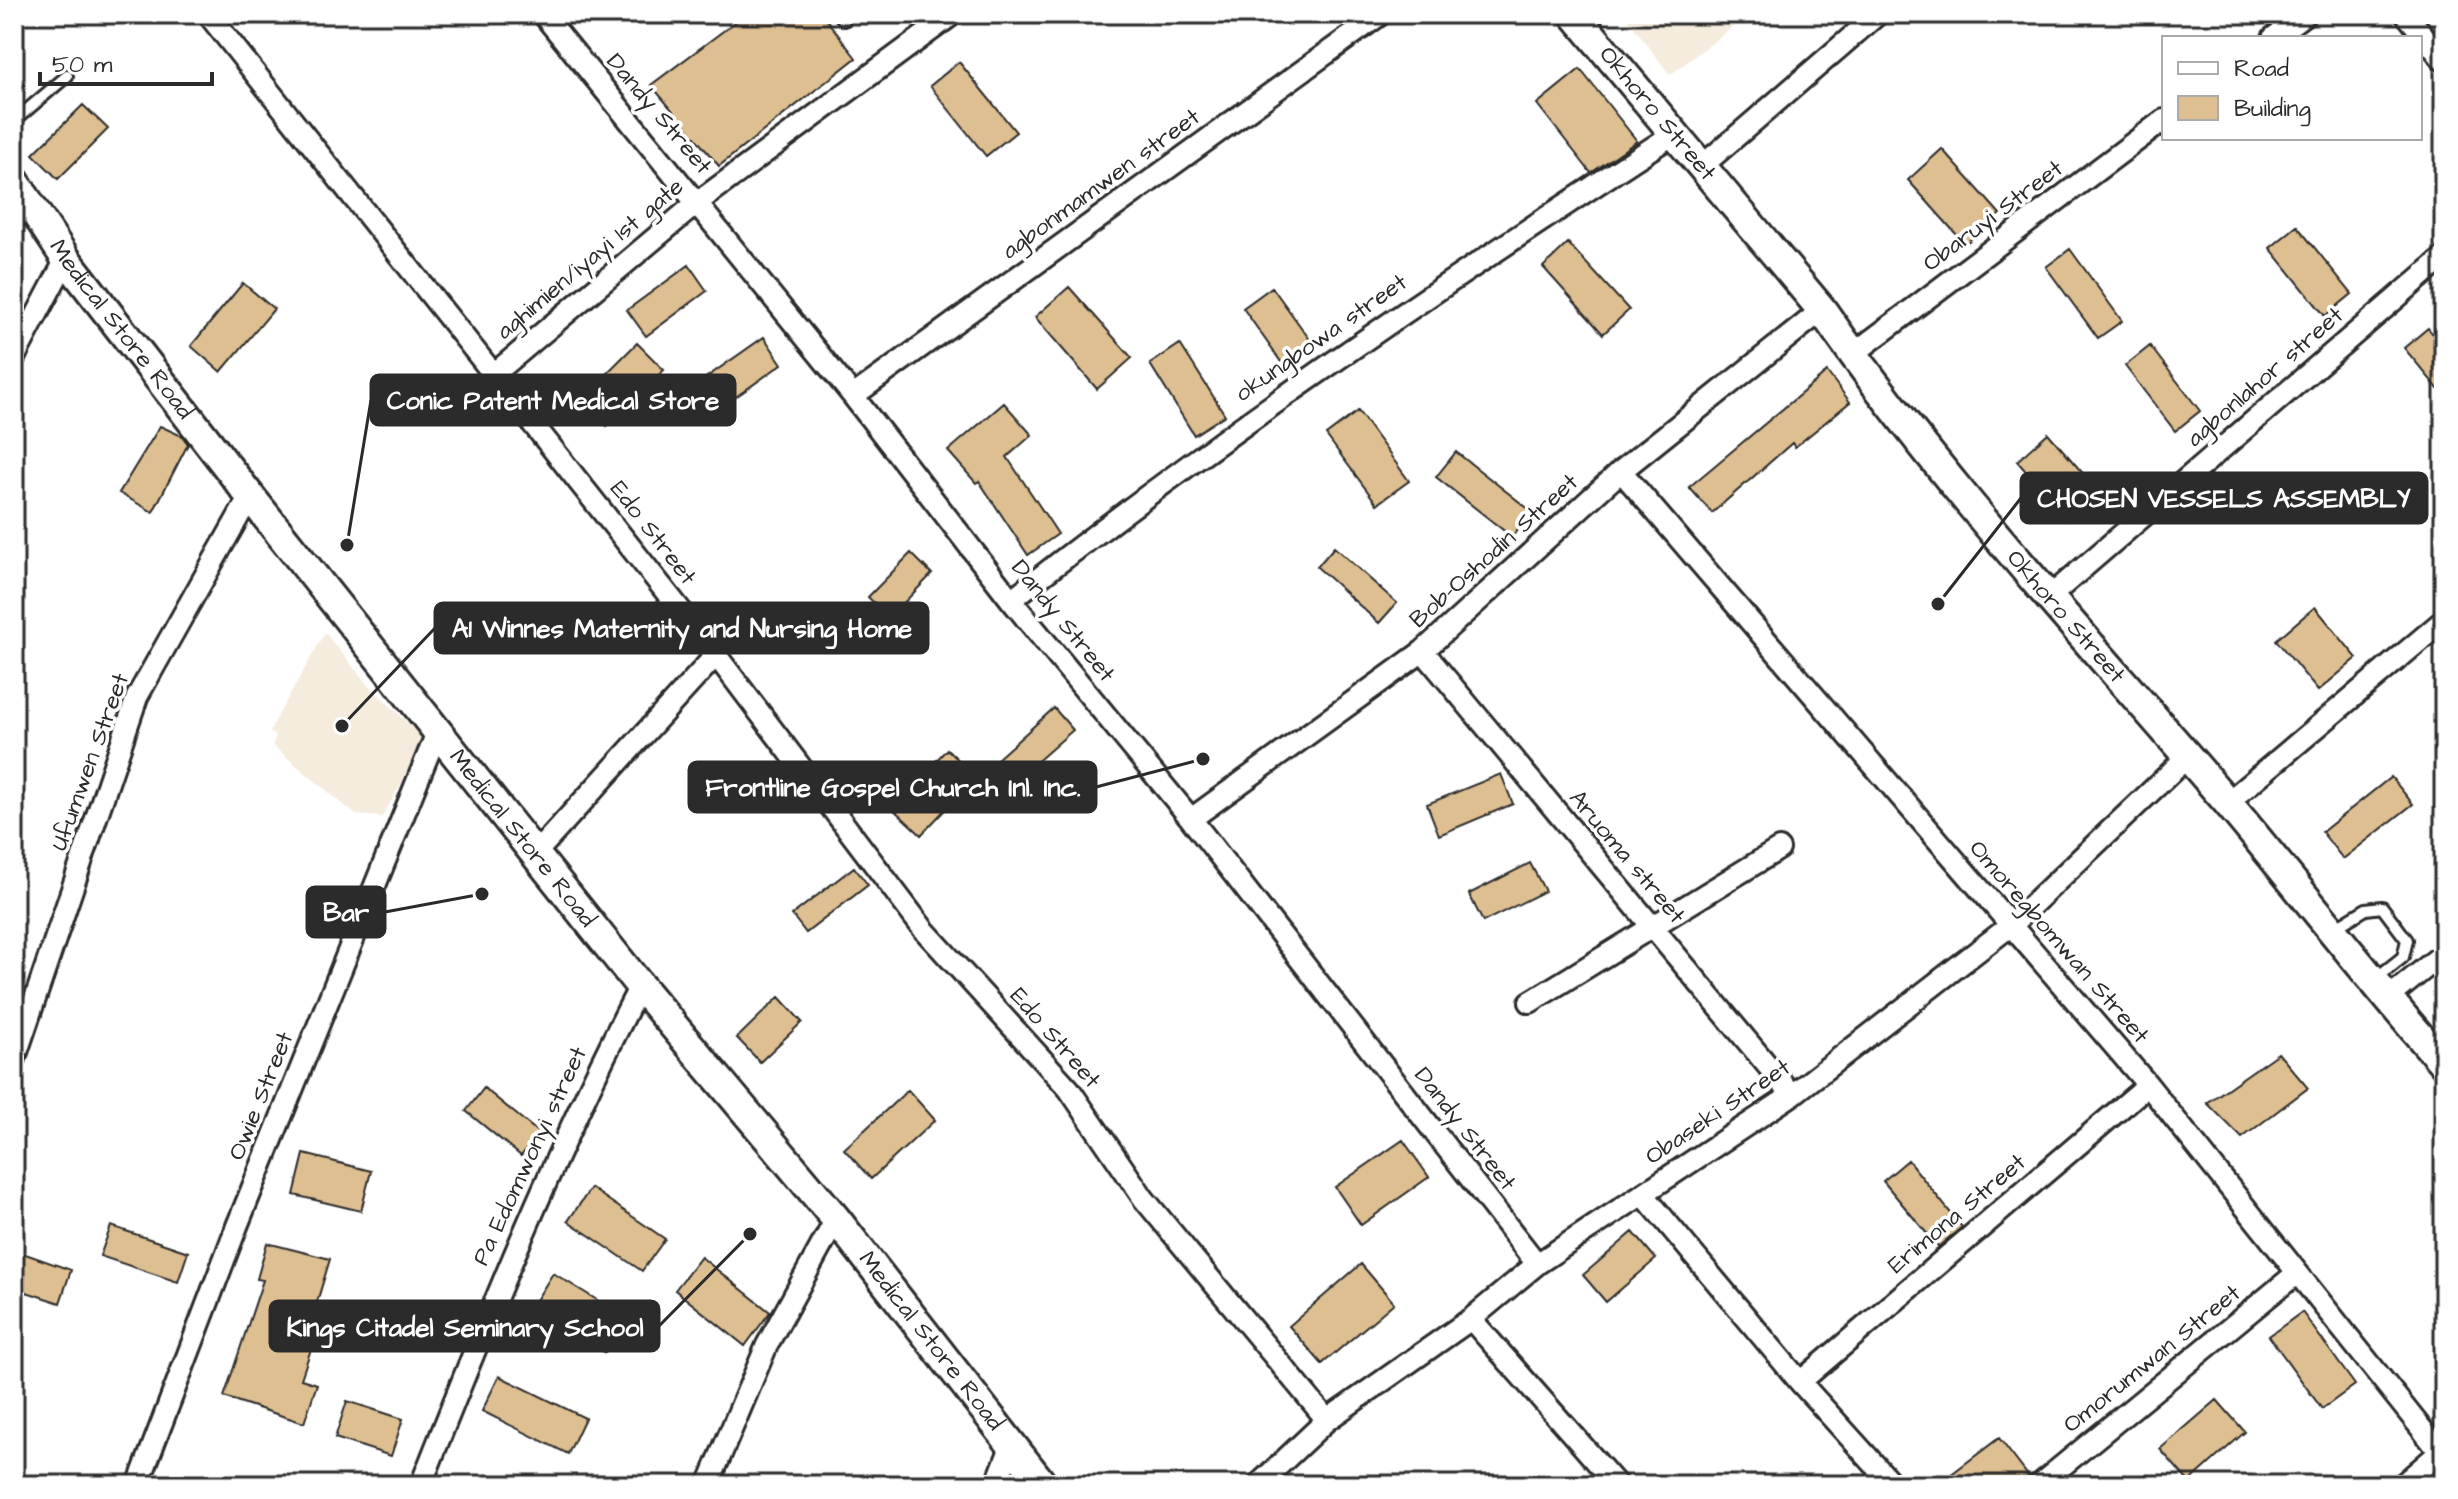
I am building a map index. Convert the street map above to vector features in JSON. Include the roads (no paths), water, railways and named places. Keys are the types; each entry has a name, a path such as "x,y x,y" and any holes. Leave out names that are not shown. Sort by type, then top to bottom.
{"street":[{"name":"Edo Street","path":"208,14 716,655 924,930 1069,1089 1144,1199 1327,1420"},
{"name":"Dandy Street","path":"543,14 853,396 1011,600 1191,819 1537,1264"},
{"name":"aghimien/iyayi 1st gate","path":"494,374 698,202 953,14"},
{"name":"agbonmamwen street","path":"853,396 1381,14"},
{"name":"Okhoro Street","path":"1574,14 1672,135 1702,166 1822,310 1853,354 2047,599 2227,803 2444,1064"},
{"path":"1702,166 1878,14"},
{"path":"2276,36 2305,14"},
{"path":"2406,14 2444,61"},
{"name":"Obaruyi Street","path":"1853,354 2162,122"},
{"name":"okungbowa street","path":"1011,600 1150,491 1414,304 1672,135"},
{"name":"Medical Store Road","path":"14,180 66,259 250,496 640,986 836,1219 1043,1485"},
{"name":"agbonlahor street","path":"2047,599 2444,257"},
{"path":"14,358 66,259"},
{"name":"Bob-Oshodin Street","path":"1191,819 1423,651 1621,471 1822,310"},
{"name":"Omoregbomwan Street","path":"1621,471 2148,1085 2442,1455"},
{"name":"Ufumwen Street","path":"14,1061 137,697 250,496"},
{"path":"2227,803 2444,620"},
{"name":"Aruoma street","path":"1423,651 1792,1095"},
{"path":"534,855 716,655"},
{"name":"Owie Street","path":"138,1485 237,1226 438,730"},
{"name":"Obaseki Street","path":"1258,1485 1327,1420 1471,1319 1537,1264 1792,1095 2010,926 2187,757"},
{"path":"1530,1002 1779,849"},
{"path":"2380,990 2444,953"},
{"name":"Pa Edomwonyi street","path":"421,1485 502,1278 586,1089 640,986"},
{"name":"Erimona Street","path":"1800,1382 2148,1085"},
{"path":"1643,1194 1800,1382 1893,1485"},
{"path":"708,1485 767,1345 836,1219"},
{"name":"Omorumwan Street","path":"2039,1485 2297,1273"},
{"path":"1471,1319 1617,1485"},
{"path":"996,1485 1011,1447"},
{"path":"2402,1485 2442,1455"}],"lane":[{"path":"14,121 67,76"},
{"path":"2331,930 2366,909 2382,907 2397,924 2407,940 2403,957 2380,990"}],"place":[{"name":"Conic Patent Medical Store","path":"347,545"},
{"name":"CHOSEN VESSELS ASSEMBLY","path":"1938,604"},
{"name":"A1 Winnes Maternity and Nursing Home","path":"342,726"},
{"name":"Frontline Gospel Church Inl. Inc.","path":"1203,759"},
{"name":"Bar","path":"482,894"},
{"name":"Kings Citadel Seminary School","path":"750,1234"}]}
